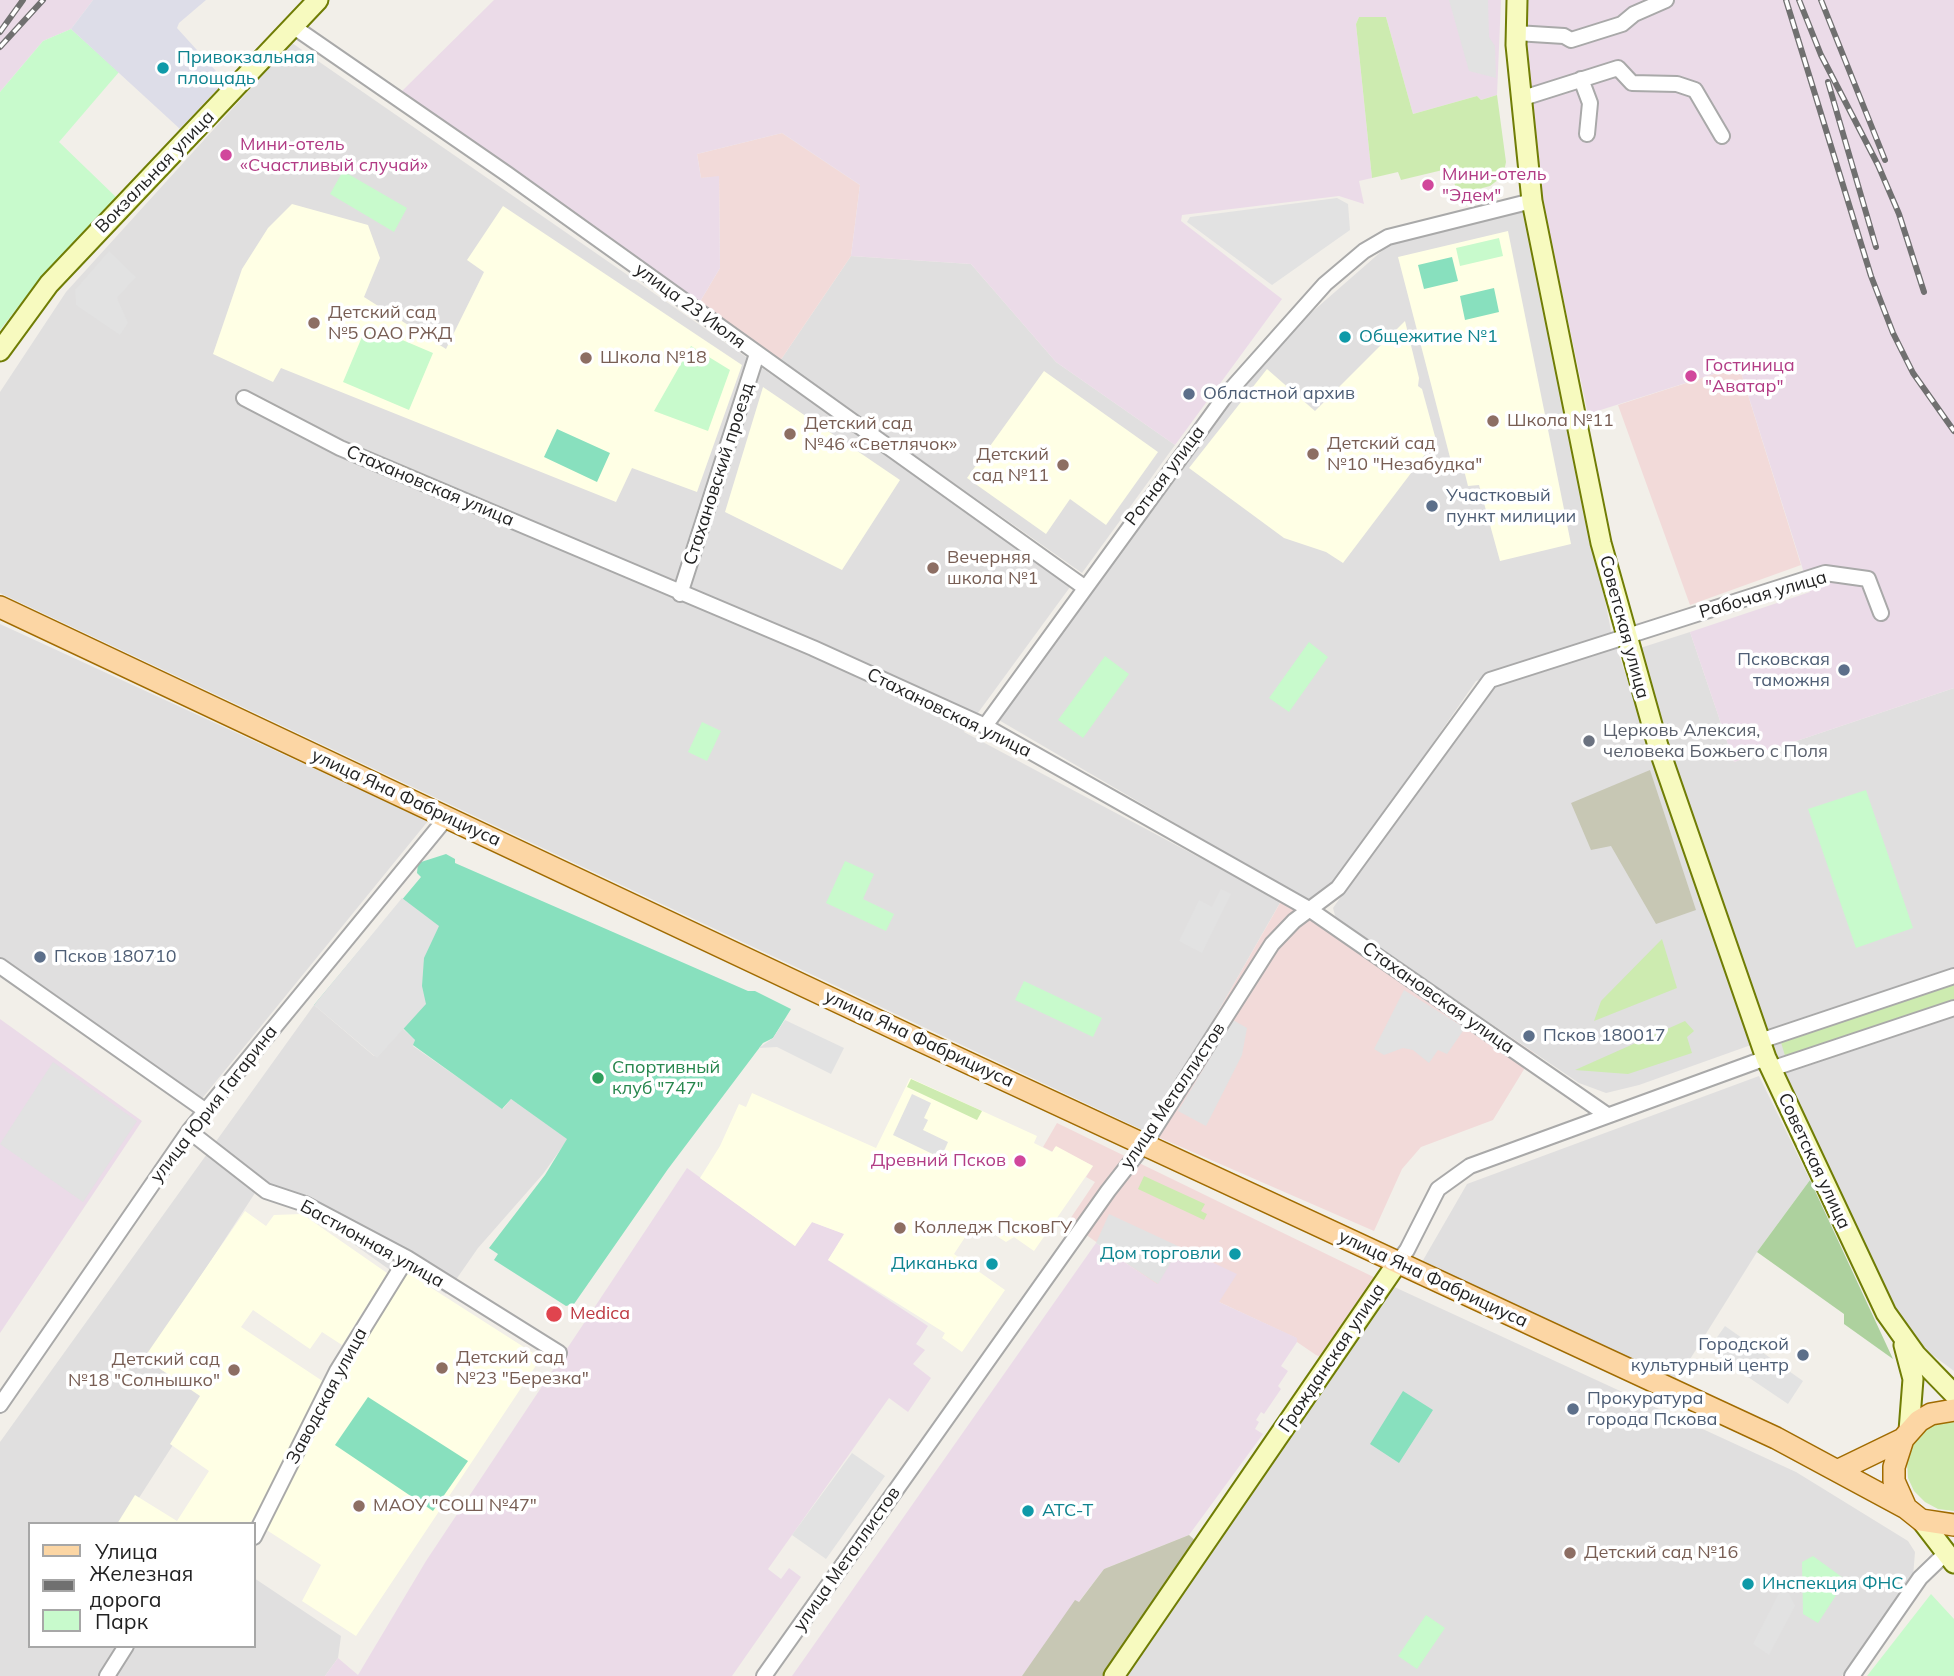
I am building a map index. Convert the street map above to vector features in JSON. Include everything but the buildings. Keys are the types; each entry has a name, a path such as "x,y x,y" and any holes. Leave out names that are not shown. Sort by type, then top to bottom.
{"main road":[{"name":"улица Яна Фабрициуса","path":"0,607 1839,1470 1913,1514"},
{"path":"1839,1470 1906,1435 1931,1414 1954,1410"},
{"path":"1906,1435 1894,1466 1894,1481 1913,1514 1954,1525"}],"street":[{"name":"Вокзальная улица","path":"0,351 56,276 318,0"},
{"name":"Советская улица","path":"1517,0 1520,99 1532,201 1599,533 1625,638 1658,746 1765,1056 1857,1255 1902,1338 1913,1379 1906,1435"},
{"path":"1516,33 1564,36 1571,40 1622,24 1634,14 1667,0"},
{"name":"улица 23 Июля","path":"293,27 1084,587"},
{"path":"1520,99 1618,68 1632,83 1677,84 1695,90 1722,136"},
{"path":"1581,79 1590,103 1587,134"},
{"name":"Ротная улица","path":"985,726 1226,395 1325,284 1364,251 1397,234 1532,201"},
{"name":"Стахановский проезд","path":"680,594 757,354"},
{"name":"Стахановская улица","path":"244,398 341,448 680,594 813,648 985,726 1309,909 1607,1115"},
{"name":"Рабочая улица","path":"1625,638 1825,573 1868,579 1881,613"},
{"name":"улица Металлистов","path":"764,1676 1144,1144 1272,944 1309,909 1338,888 1490,680 1625,638"},
{"name":"улица Юрия Гагарина","path":"0,1405 189,1131 447,817"},
{"path":"0,966 206,1111"},
{"name":"Гражданская улица","path":"1114,1676 1407,1250 1438,1189 1452,1177 1470,1166 1765,1056 1954,976"},
{"name":"Гражданская улица","path":"1765,1056 1954,1008"},
{"name":"Бастионная улица","path":"189,1131 266,1191 305,1204 407,1258 558,1353"},
{"name":"Заводская улица","path":"256,1532 337,1371 407,1258"},
{"name":"Советская улица","path":"1902,1338 1954,1394"},
{"path":"1852,1676 1920,1578 1950,1558 1913,1514"},
{"path":"107,1676 125,1648"}],"shaded area":[{"path":"0,0 93,0 71,29 43,41 0,92"},
{"name":"Привокзальная площадь","path":"93,0 206,0 179,23 177,28 225,81 180,129 71,29"},
{"path":"494,0 1501,0 1497,95 1481,100 1477,96 1413,114 1386,17 1359,17 1356,24 1372,178 1359,181 1364,204 1339,196 1182,215 1181,221 1282,299 1175,445 1056,362 971,264 851,256 860,185 782,133 697,154 701,178 719,176 720,268 698,305 402,91"},
{"path":"1449,0 1488,0 1489,37 1495,46 1496,78 1469,71"},
{"path":"1527,0 1954,0 1954,688 1734,762 1690,632 1810,592 1739,366 1588,414 1532,152 1525,27"},
{"path":"292,43 1073,583 964,732 1281,901 1149,1133 0,593 0,392 66,292"},
{"path":"782,133 860,185 851,256 780,361 698,305 720,268 719,177 701,178 697,154"},
{"path":"1337,198 1348,204 1350,230 1272,285 1187,222 1190,217"},
{"name":"Школа №18","path":"292,204 368,225 380,258 364,297 446,349 484,272 467,260 503,206 742,365 697,492 632,468 616,502 281,368 273,382 213,354 242,269 268,228"},
{"path":"1529,209 1612,636 1476,681 1351,861 1334,882 1310,902 997,719 1221,410 1296,326 1391,243"},
{"name":"Школа №11","path":"1508,231 1571,544 1500,561 1479,485 1468,486 1463,466 1453,469 1398,257"},
{"path":"109,251 136,277 117,298 128,323 120,335 76,305 75,290"},
{"path":"851,256 971,264 1056,362 1175,445 1082,573 780,361"},
{"name":"Детский сад №10 \"Незабудка\"","path":"1405,321 1419,378 1418,386 1422,389 1436,440 1343,563 1326,552 1284,538 1189,468 1267,369 1315,411"},
{"path":"1739,366 1801,565 1690,605 1618,405"},
{"name":"Детский сад №11","path":"1044,371 1158,452 1106,525 1070,499 1046,534 967,478"},
{"name":"Детский сад №46 «Светлячок»","path":"763,387 900,480 842,570 725,512"},
{"path":"0,624 428,821 200,1101 0,959"},
{"path":"1690,632 1734,762 1954,688 1954,1371 1923,1348 1895,1312 1783,1072 1720,897 1634,650"},
{"path":"1616,646 1751,1045 1639,1085 1606,1093 1579,1083 1336,919 1333,908 1489,685"},
{"path":"1650,770 1696,910 1656,924 1611,846 1591,850 1571,803"},
{"path":"1221,889 1231,894 1202,953 1179,941 1199,900 1212,907"},
{"path":"1288,889 1534,1053 1493,1120 1421,1147 1402,1169 1374,1231 1149,1133"},
{"path":"402,898 439,926 424,958 422,986 426,1004 377,1058 314,1005"},
{"path":"1404,990 1465,1028 1447,1054 1438,1050 1429,1063 1413,1050 1403,1048 1384,1055 1374,1049"},
{"path":"314,1005 374,1056 378,1056 401,1027 415,1040 413,1046 503,1109 511,1099 568,1139 543,1174 478,1248 446,1294 408,1270 390,1270 303,1208 255,1193 149,1356 205,1395 137,1501 168,1522 28,1522 28,1648 256,1648 256,1579 341,1636 338,1658 325,1676 0,1676 0,1442"},
{"path":"0,1019 142,1121 0,1333"},
{"path":"785,1020 844,1048 831,1074 777,1047 759,1048 773,1038"},
{"path":"1233,1020 1247,1028 1242,1055 1206,1126 1178,1111"},
{"path":"53,1062 137,1121 83,1202 0,1144"},
{"path":"1759,1076 1810,1180 1757,1252 1677,1380 1422,1262 1467,1184"},
{"name":"Колледж ПсковГУ","path":"910,1078 1037,1136 1034,1143 1052,1152 1056,1146 1093,1166 1034,1251 1014,1237 1006,1242 975,1222 954,1254 1005,1290 962,1352 942,1338 945,1333 828,1260 844,1234 812,1222 795,1246 700,1178 720,1146 739,1104 746,1107 752,1093 876,1148"},
{"path":"912,1094 931,1103 924,1118 928,1120 923,1130 948,1142 941,1158 893,1135"},
{"path":"1057,1123 1390,1285 1336,1364 1316,1355 1297,1342 1296,1338 1219,1302 1205,1319 1068,1222 1095,1182 1086,1177 1093,1166 1055,1147 1053,1152 1043,1147"},
{"path":"687,1168 795,1246 812,1222 845,1234 828,1260 928,1326 916,1344 925,1350 913,1364 931,1378 908,1412 889,1398 768,1569 781,1579 789,1568 801,1577 732,1676 325,1676 338,1658 358,1675 426,1561"},
{"path":"245,1211 266,1226 274,1215 302,1214 387,1273 342,1345 322,1332 310,1349 253,1310 241,1327 324,1382 251,1522 118,1522 135,1495 177,1521 209,1471 170,1444 200,1396 144,1358"},
{"path":"1109,1214 1180,1247 1158,1284 1096,1243"},
{"name":"ATC-T","path":"1096,1243 1157,1284 1180,1247 1237,1274 1219,1302 1297,1338 1281,1366 1288,1371 1278,1386 1281,1389 1264,1414 1261,1412 1256,1420 1259,1422 1255,1429 1263,1434 1189,1535 1104,1569 1022,1676 792,1676"},
{"path":"408,1273 541,1358 356,1636 302,1601 321,1565 265,1529 362,1345"},
{"path":"1390,1285 1796,1472 1908,1541 1915,1552 1913,1577 1842,1676 1123,1676"},
{"path":"1725,1326 1803,1381 1788,1404 1708,1350"},
{"path":"852,1453 885,1476 826,1559 792,1535"},
{"path":"1189,1535 1198,1543 1102,1676 1022,1676 1075,1600 1079,1602 1104,1569"},
{"path":"1784,1583 1795,1606 1769,1655 1753,1644"}],"green space":[{"path":"1359,17 1386,17 1413,114 1477,96 1481,100 1497,95 1506,162 1503,176 1490,186 1467,192 1456,190 1451,168 1401,180 1398,172 1372,178 1356,24"},
{"path":"71,29 119,72 59,142 117,198 39,280 0,330 0,92 43,41"},
{"path":"343,171 407,208 394,232 330,194"},
{"path":"1499,238 1503,256 1460,266 1456,248"},
{"path":"1452,257 1458,281 1424,289 1418,265"},
{"path":"1494,288 1499,312 1465,320 1460,296"},
{"path":"367,325 433,353 409,410 343,382"},
{"path":"691,346 730,370 708,431 654,411"},
{"path":"557,429 610,453 597,482 544,457"},
{"path":"1309,642 1328,657 1289,712 1269,698"},
{"path":"1105,656 1129,674 1083,738 1058,720"},
{"path":"702,722 721,731 707,761 688,752"},
{"path":"1866,790 1913,928 1856,948 1808,809"},
{"name":"Спортивный клуб \"747\"","path":"446,854 455,859 455,863 748,991 755,991 791,1009 773,1038 763,1043 668,1169 574,1304 566,1306 494,1260 498,1254 489,1248 545,1175 567,1139 511,1099 502,1109 413,1045 415,1040 402,1027 314,1005 421,877 417,873 418,863"},
{"path":"845,861 874,874 863,899 894,914 886,931 826,903"},
{"path":"1662,939 1677,988 1594,1021 1601,1001"},
{"path":"1024,981 1102,1018 1093,1037 1015,1000"},
{"path":"1954,982 1954,1003 1786,1059 1780,1039"},
{"path":"1685,1021 1694,1031 1687,1037 1692,1053 1628,1074 1575,1070"},
{"path":"911,1079 982,1111 977,1120 907,1087"},
{"path":"1144,1176 1205,1204 1201,1211 1207,1214 1204,1220 1138,1189"},
{"path":"1810,1180 1893,1359 1844,1324 1844,1314 1757,1252"},
{"path":"1403,1391 1433,1410 1399,1463 1370,1444"},
{"path":"368,1397 468,1461 433,1511 335,1445"},
{"path":"1954,1420 1954,1511 1938,1509 1925,1502 1914,1491 1908,1478 1907,1463 1910,1448 1918,1435 1929,1426"},
{"path":"1813,1556 1846,1580 1818,1623 1803,1614 1802,1562"},
{"path":"1931,1594 1954,1619 1954,1676 1867,1676"},
{"path":"1426,1615 1445,1628 1417,1669 1398,1656"}],"railway":[{"path":"0,32 23,0"},
{"path":"0,47 43,0"},
{"path":"1786,0 1871,276 1893,333 1913,373 1954,431"},
{"path":"1799,0 1821,55 1878,165 1899,214 1924,292"},
{"path":"1821,0 1885,160"},
{"path":"1828,82 1876,247"}],"place":[{"name":"Привокзальная площадь","path":"163,68"},
{"name":"Мини-отель «Счастливый случай»","path":"226,155"},
{"name":"Мини-отель \"Эдем\"","path":"1428,185"},
{"name":"Детский сад №5 ОАО РЖД","path":"314,323"},
{"name":"Общежитие №1","path":"1345,337"},
{"name":"Школа №18","path":"586,358"},
{"name":"Гостиница \"Аватар\"","path":"1691,376"},
{"name":"Областной архив","path":"1189,394"},
{"name":"Школа №11","path":"1493,421"},
{"name":"Детский сад №46 «Светлячок»","path":"790,434"},
{"name":"Детский сад №10 \"Незабудка\"","path":"1313,454"},
{"name":"Детский сад №11","path":"1063,465"},
{"name":"Участковый пункт милиции","path":"1432,506"},
{"name":"Вечерняя школа №1","path":"933,568"},
{"name":"Псковская таможня","path":"1844,670"},
{"name":"Церковь Алексия, человека Божьего с Поля","path":"1589,741"},
{"name":"Псков 180710","path":"40,957"},
{"name":"Псков 180017","path":"1529,1036"},
{"name":"Спортивный клуб \"747\"","path":"598,1078"},
{"name":"Древний Псков","path":"1020,1161"},
{"name":"Колледж ПсковГУ","path":"900,1228"},
{"name":"Дом торговли","path":"1235,1254"},
{"name":"Диканька","path":"992,1264"},
{"name":"Medica","path":"554,1314"},
{"name":"Городской культурный центр","path":"1803,1355"},
{"name":"Детский сад №23 \"Березка\"","path":"442,1368"},
{"name":"Детский сад №18 \"Солнышко\"","path":"234,1370"},
{"name":"Прокуратура города Пскова","path":"1573,1409"},
{"name":"МАОУ \"СОШ №47\"","path":"359,1506"},
{"name":"ATC-T","path":"1028,1511"},
{"name":"Детский сад №16","path":"1570,1553"},
{"name":"Инспекция ФНС","path":"1748,1584"}]}
